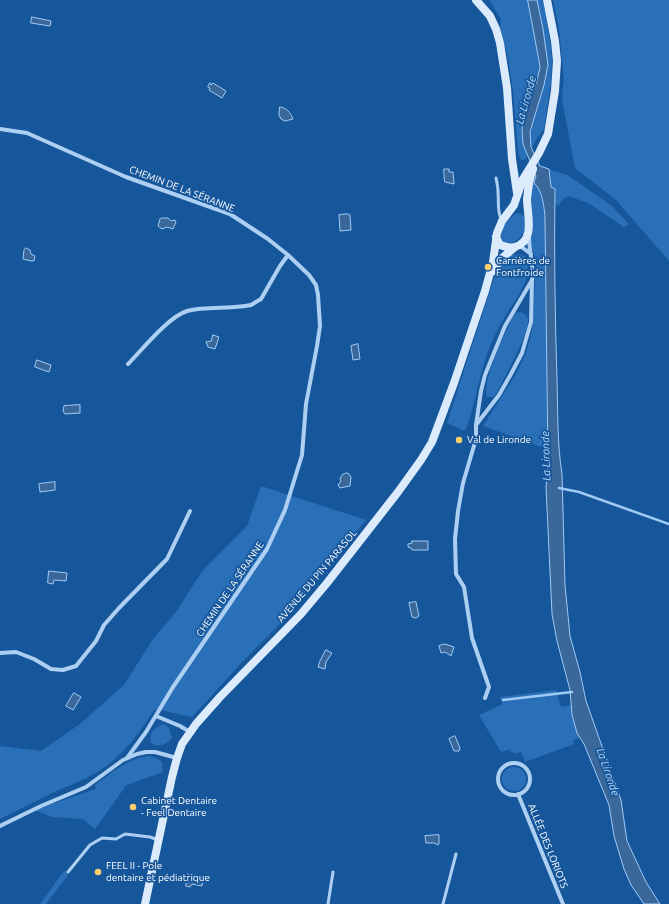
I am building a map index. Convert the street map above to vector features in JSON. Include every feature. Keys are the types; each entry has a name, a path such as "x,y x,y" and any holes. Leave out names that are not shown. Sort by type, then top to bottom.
{"street":[{"path":"476,0 490,16 496,29 500,44 507,88 512,158 517,196"},
{"path":"531,255 517,246 500,245 496,238 505,218 514,205 523,179 530,171 549,129 557,78 555,41 547,0"},
{"name":"CHEMIN DE LA SÉRANNE","path":"0,129 27,133 126,177 230,214 268,239 288,255 316,285 320,315 318,346 306,404 302,455 285,510 267,549 127,758"},
{"path":"476,425 499,395 522,352 531,322 533,270 529,248 527,199 523,179 516,169 512,158"},
{"path":"527,199 530,171"},
{"path":"505,218 514,210 525,212 528,216"},
{"path":"517,246 523,242 528,232"},
{"name":"AVENUE DU PIN PARASOL","path":"145,904 158,840 177,758 182,744 190,732 220,697 301,614 376,522 421,460 432,442 442,416 491,273 496,238"},
{"name":"AVENUE DU PIN PARASOL","path":"491,273 502,258 517,246"},
{"path":"128,364 165,326 185,311 251,305 261,299 288,255"},
{"path":"485,698 489,687 472,638 464,587 456,574 455,553 458,511 463,483 476,439 476,425 482,383 505,326 532,280"},
{"path":"0,653 16,652 34,659 51,669 63,670 76,666 96,641 104,625 167,559 190,511"},
{"path":"156,716 190,732"},
{"path":"0,826 41,806 86,787 127,758 136,754 155,752 177,758"},
{"name":"ALLÉE DES LORIOTS","path":"510,763 522,765 527,769 530,775 528,787 518,794 506,792 498,783 500,771 504,766 510,763"},
{"name":"ALLÉE DES LORIOTS","path":"518,794 563,904"}],"lane":[{"path":"496,178 498,213 505,218"},
{"path":"68,872 90,845 102,838 106,837 116,839 125,834 150,837 158,840"},
{"path":"443,904 456,854"},
{"path":"328,904 333,872"}],"shaded area":[{"path":"489,0 542,0 545,11 552,61 551,82 544,129 537,138 525,160 521,160 518,153 513,91 507,52 500,31 501,19"},
{"path":"553,0 669,0 669,261 616,200 575,168 563,105 562,95 564,79 559,28"},
{"path":"541,167 567,175 612,206 629,224 624,227 590,204 569,196 563,199 558,206 536,175"},
{"path":"530,182 538,187 544,209 545,220 547,449 483,426 516,374 526,353 532,331 536,260 531,245"},
{"path":"517,213 525,217 526,223 523,233 521,237 513,242 503,242 501,234 502,230 510,218"},
{"path":"519,254 526,257 528,272 526,279 521,292 503,319 491,344 485,359 472,411 465,431 447,423 498,266 511,255"},
{"path":"520,312 525,314 528,320 524,335 515,357 496,394 493,397 487,397 486,390 495,356 514,315"},
{"path":"261,486 366,520 277,627 243,661 192,717 155,709 124,750 104,768 0,819 0,746 41,751 80,724 124,685 153,639 176,612 203,570 247,526"},
{"path":"556,690 561,707 571,705 572,715 580,738 573,740 574,744 525,762 521,752 515,754 515,752 511,753 510,749 501,752 479,715 503,704 500,697"},
{"path":"164,724 169,728 172,738 164,744 152,744 150,737 151,734 155,729"},
{"path":"148,756 154,757 162,762 163,772 124,786 125,787 95,829 83,819 52,817 34,810 96,789 95,785 126,763"},
{"path":"514,767 519,768 525,774 525,784 519,790 514,791 509,790 503,784 502,779 503,774 509,768"},
{"path":"64,871 68,875 46,904 40,904"}],"water":[{"name":"La Lironde","path":"528,0 537,0 548,65 544,85 530,132 531,147 540,166 549,169 551,187 555,189 558,427 562,474 565,585 570,636 586,701 621,800 627,841 646,882 660,904 644,904 631,885 624,869 614,836 609,805 584,744 577,733 572,715 570,690 557,641 552,614 546,487 548,464 545,216 541,195 534,183 536,176 523,144 522,130 524,113 537,81 540,67"},
{"path":"32,17 51,21 50,26 31,23"},
{"path":"210,83 211,85 213,83 226,91 222,98 209,90 210,88 208,87"},
{"path":"280,107 285,108 291,114 293,119 285,121 281,119 279,115"},
{"path":"444,169 449,169 449,172 453,172 454,184 445,182"},
{"path":"339,215 350,215 351,230 340,231"},
{"path":"168,218 171,221 175,220 176,222 173,229 167,227 162,229 158,226 160,219"},
{"path":"26,248 35,256 34,261 23,259 24,250"},
{"path":"213,335 219,337 215,349 208,347 206,342 211,341"},
{"path":"358,344 360,359 353,360 351,346"},
{"path":"37,360 51,365 49,372 35,367"},
{"path":"80,405 80,413 65,414 63,411 64,406"},
{"path":"347,473 351,477 350,486 340,488 338,485 341,481 340,479 342,475"},
{"path":"55,482 55,490 40,492 39,484"},
{"path":"412,541 428,541 428,550 412,550 408,547 408,544 412,543"},
{"path":"49,571 67,573 66,581 54,580 53,584 48,583"},
{"path":"416,602 419,616 416,618 412,617 409,603"},
{"path":"445,644 454,647 451,656 445,652 441,653 439,646"},
{"path":"326,650 332,653 326,662 325,669 318,667"},
{"path":"74,693 81,697 73,710 66,706"},
{"path":"455,736 460,748 459,751 454,751 449,739"},
{"path":"439,835 439,844 426,843 425,836"},
{"path":"188,874 204,877 202,886 192,884 190,887 186,886"}],"waterway":[{"path":"559,488 579,492 669,524"},
{"path":"503,700 572,692"}],"place":[{"name":"Carrières de Fontfroide","path":"488,267"},
{"name":"Val de Lironde","path":"459,440"},
{"name":"Cabinet Dentaire - Feel Dentaire","path":"133,807"},
{"name":"FEEL II - Pole dentaire et pédiatrique","path":"98,872"}]}
